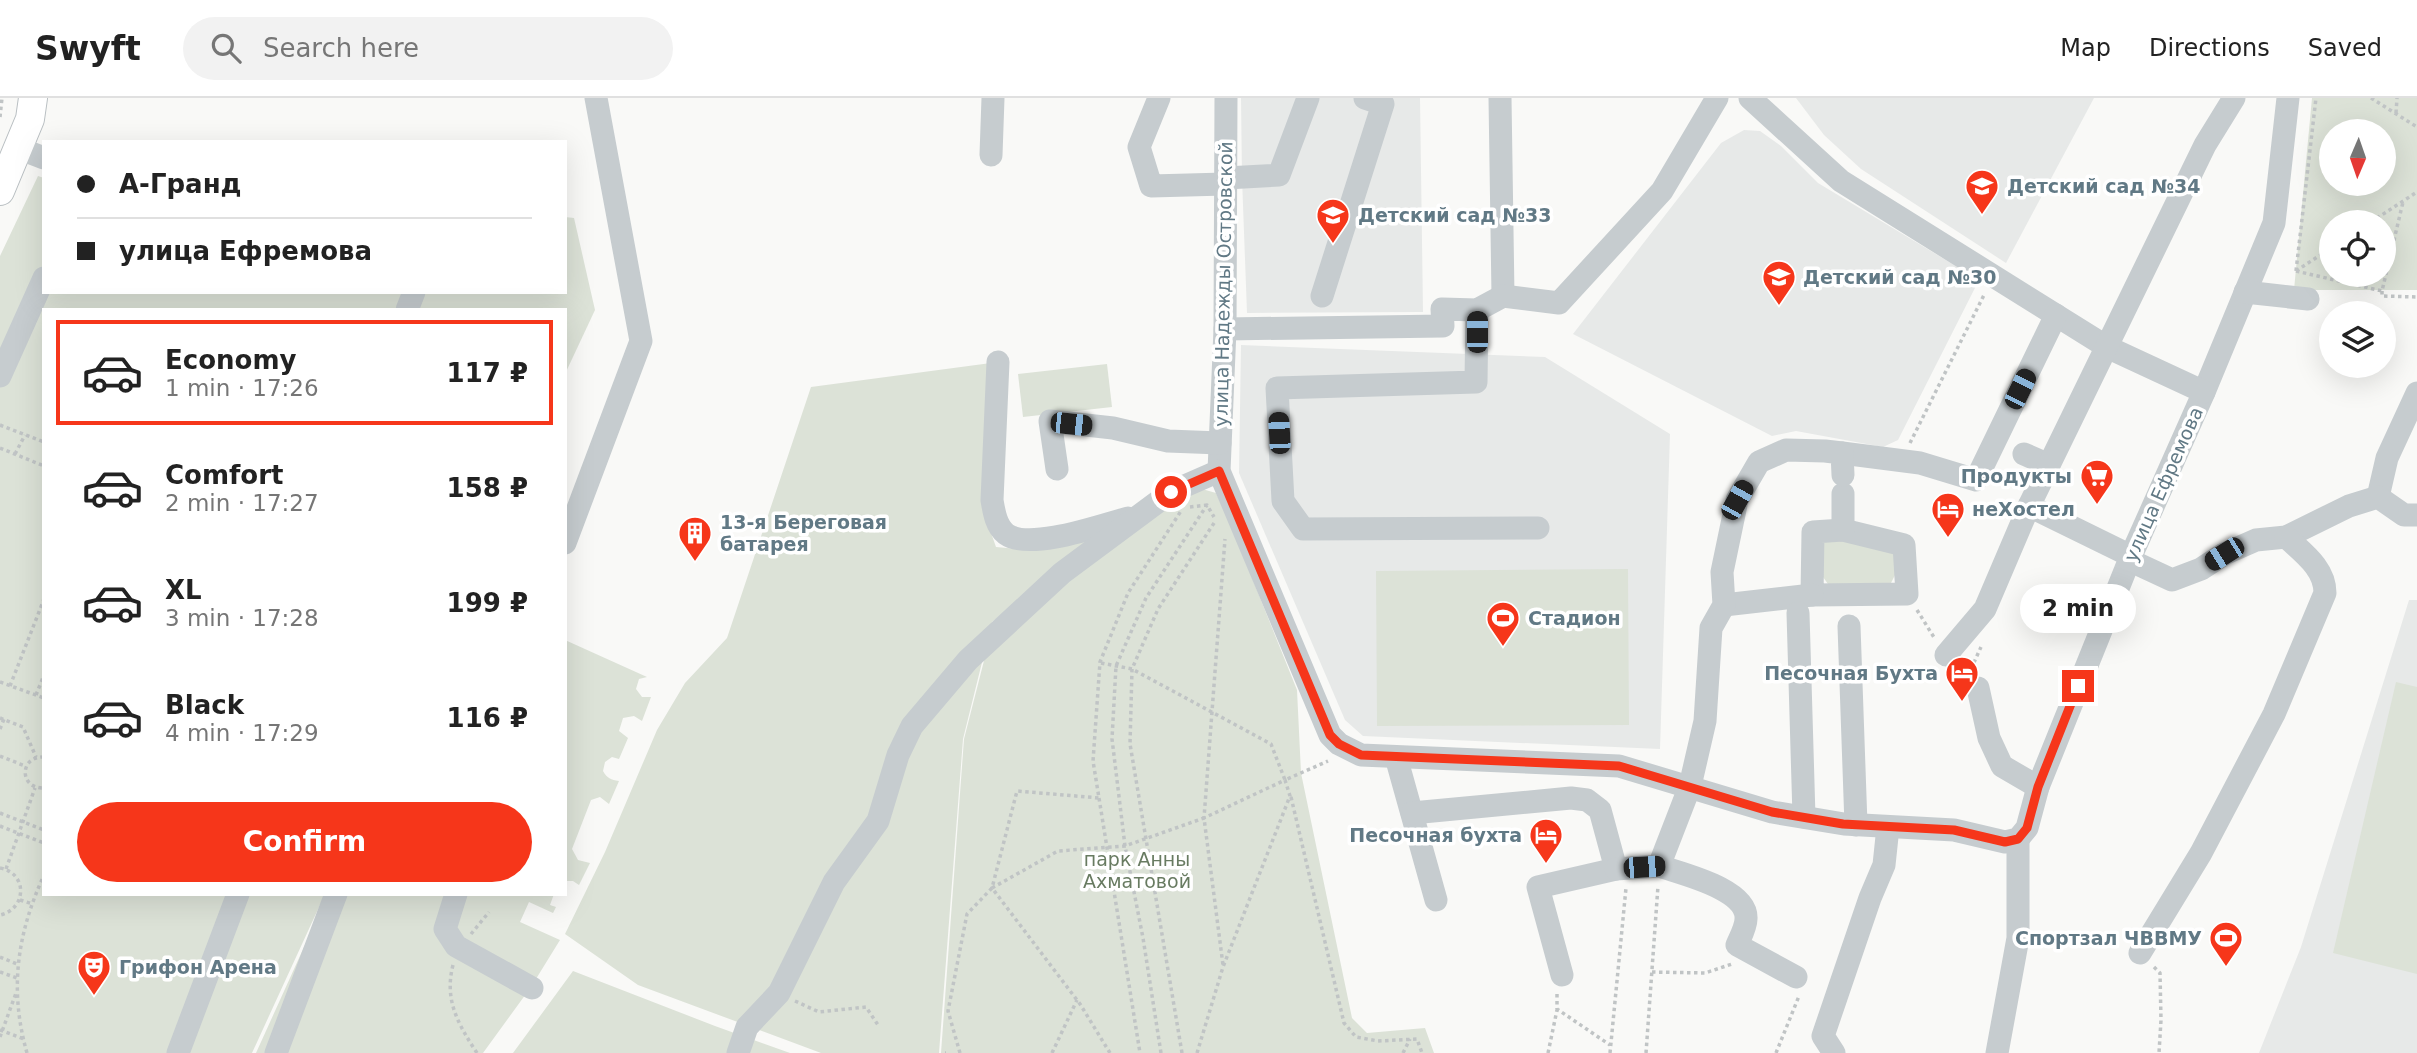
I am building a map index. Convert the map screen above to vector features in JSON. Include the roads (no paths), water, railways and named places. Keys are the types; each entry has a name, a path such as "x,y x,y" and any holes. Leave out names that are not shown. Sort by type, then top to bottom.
{"main road":[{"path":"0,191 30,119 33,98"}],"street":[{"path":"567,538 641,341 596,98"},
{"path":"991,155 993,98"},
{"path":"1159,98 1139,147 1151,186 1279,175 1308,98"},
{"name":"улица Надежды Островской","path":"1222,477 1220,443 1225,329 1226,98"},
{"path":"1322,296 1383,104 1365,98"},
{"path":"1500,98 1503,296"},
{"path":"1225,329 1443,326 1443,309 1477,310 1503,296 1559,303 1662,191 1717,98"},
{"path":"1749,98 1841,181 2107,346 2204,392"},
{"path":"1946,656 1985,609 2029,506 2205,145 2234,98"},
{"name":"улица Ефремова","path":"2018,839 2027,828 2038,787 2130,558 2204,392 2274,223 2288,98"},
{"path":"18,148 42,157"},
{"path":"0,376 42,282"},
{"path":"2245,292 2308,299"},
{"path":"1477,310 1476,382 1277,388 1283,501 1303,529 1538,528"},
{"path":"1843,474 1902,460 1976,480 2056,315"},
{"path":"998,362 992,500 995,519 1006,534 1026,540 1052,537 1140,515"},
{"path":"2378,497 2386,457 2417,393"},
{"path":"1057,469 1050,421 1113,428 1168,441 1220,443"},
{"path":"1659,866 1690,786 1705,721 1711,628 1724,605 1722,572 1737,500 1759,462 1786,450 1825,451 1843,474 1843,530"},
{"path":"2024,454 2049,465"},
{"path":"737,1053 747,1027 779,993 834,882 878,821 898,755 912,726 968,660 1062,573 1171,492 1222,477 1330,735 1349,751 1361,755 1396,757 1619,766 1772,812 1856,825 1954,830 2005,842 2018,839 2018,938 1997,1053"},
{"path":"2029,506 2172,580 2201,569 2224,554 2256,540 2286,537 2349,506 2378,497"},
{"path":"2378,497 2404,515 2417,515"},
{"path":"1724,605 1805,604 1907,594 1904,545 1843,530 1813,532 1805,604 1804,817"},
{"path":"2140,953 2201,853 2274,714 2325,593 2325,578 2308,557 2286,537"},
{"path":"1849,626 1856,825"},
{"path":"1973,682 1989,738 2002,766 2038,787"},
{"path":"1396,757 1436,900"},
{"path":"1412,813 1572,798 1587,800 1600,810 1622,869"},
{"path":"1834,1053 1823,1036 1884,865 1888,827"},
{"path":"1562,975 1538,887 1622,869 1659,866 1729,892 1741,902 1746,918 1737,945 1798,985"},
{"path":"178,1053 237,896"},
{"path":"276,1053 335,896"},
{"path":"455,896 445,929 456,946 532,988"}],"place":[{"name":"Детский сад №34","path":"1982,216"},
{"name":"Детский сад №33","path":"1333,245"},
{"name":"Детский сад №30","path":"1779,307"},
{"name":"Продукты","path":"2097,506"},
{"name":"неХостел","path":"1948,539"},
{"name":"13-я Береговая батарея","path":"695,563"},
{"name":"Стадион","path":"1503,648"},
{"name":"Песочная Бухта","path":"1962,703"},
{"name":"Песочная бухта","path":"1546,865"},
{"name":"Спортзал ЧВВМУ","path":"2226,968"},
{"name":"Грифон Арена","path":"94,997"}],"park label":[{"name":"парк Анны Ахматовой","path":"1137,870"}]}
